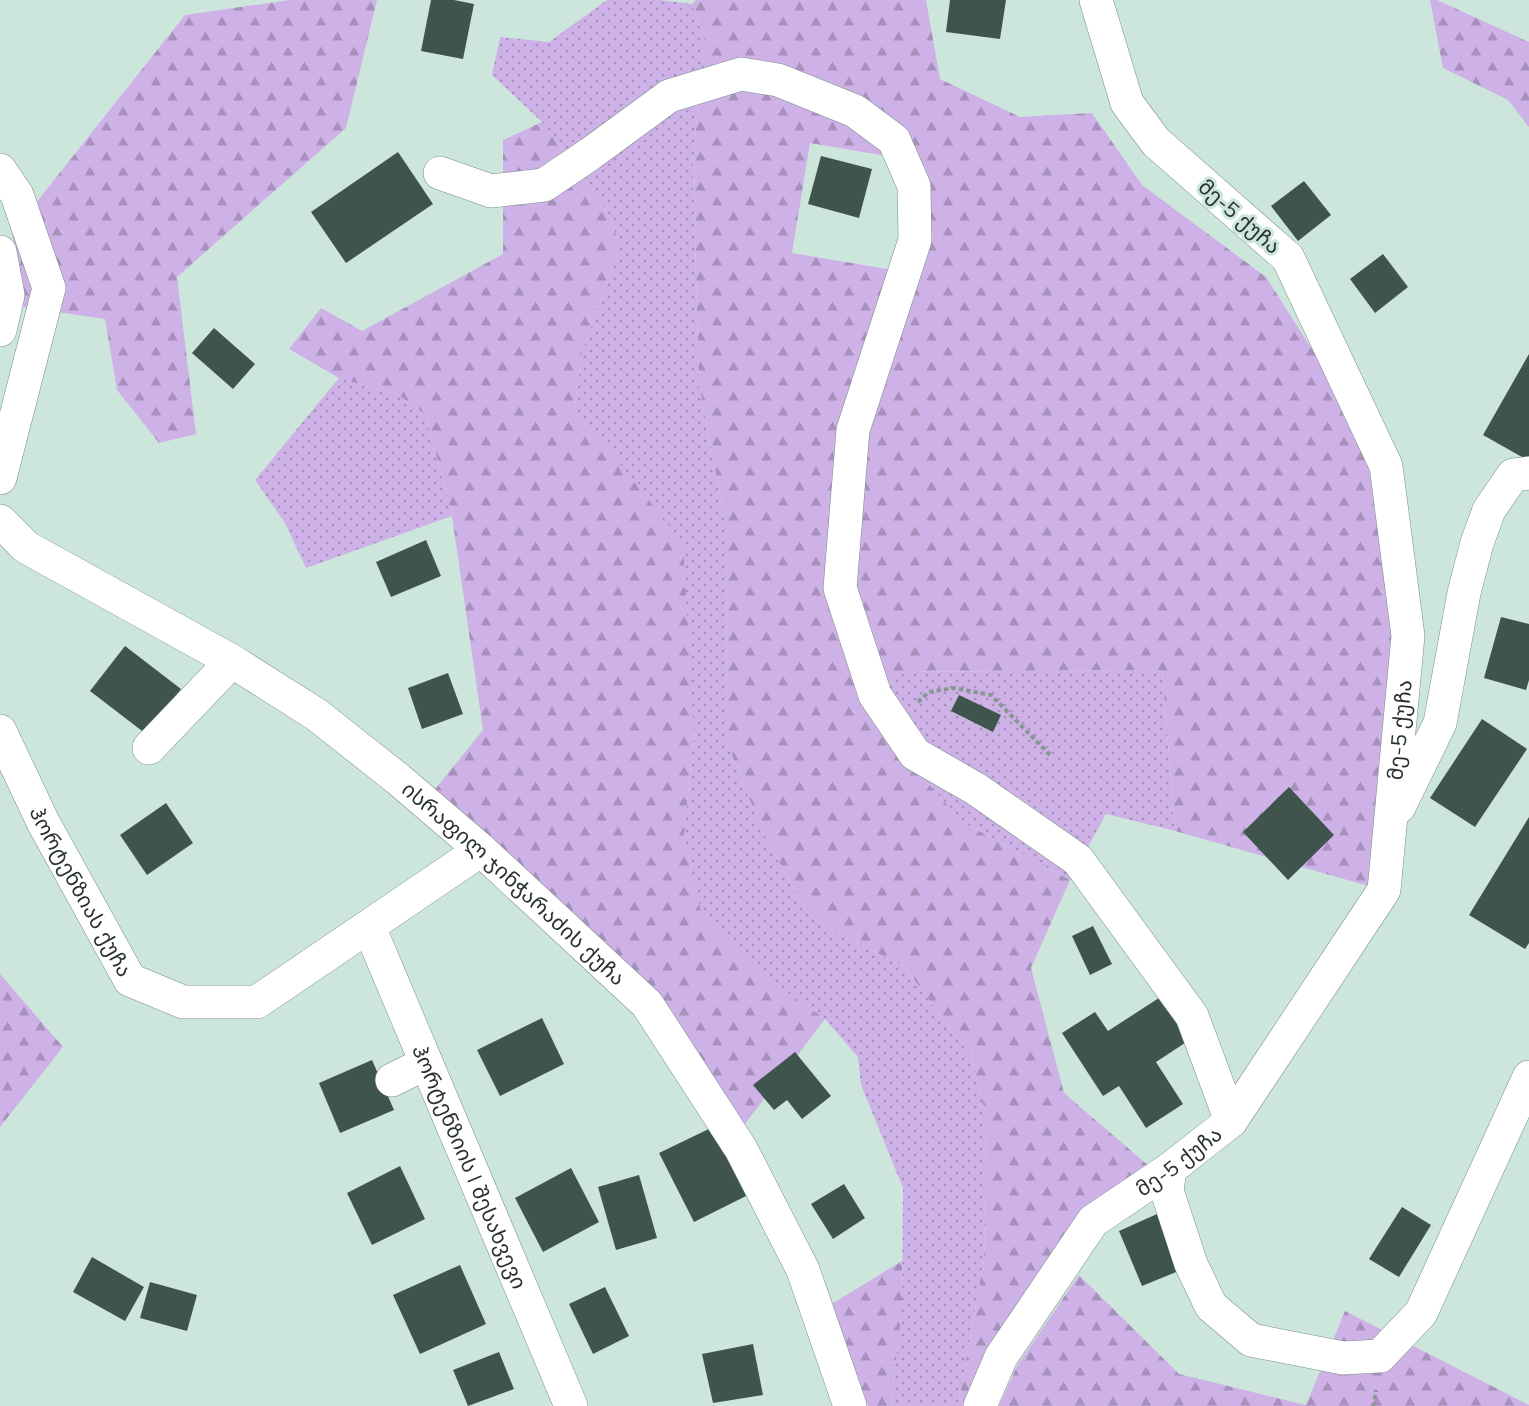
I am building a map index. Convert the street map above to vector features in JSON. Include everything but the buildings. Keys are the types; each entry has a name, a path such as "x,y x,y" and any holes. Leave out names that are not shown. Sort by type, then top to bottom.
{"street":[{"name":"მე-5 ქუჩა","path":"980,1406 1001,1358 1093,1221 1170,1169 1232,1121 1384,890 1408,636 1386,466 1288,258 1156,142 1127,103 1096,0"},
{"path":"440,174 491,191 544,185 669,96 741,74 778,80 855,111 894,140 914,186 915,240 853,430 840,588 875,695 915,754 976,789 1078,860 1192,1016 1232,1121"},
{"path":"0,170 17,195 49,288 0,478"},
{"path":"0,252 8,295 0,330"},
{"path":"1390,828 1440,723 1464,593 1477,543 1489,510 1513,475 1529,473"},
{"name":"ისრაფილ ჯინჭარაძის ქუჩა","path":"0,521 26,547 232,661 317,715 482,850 647,1004 741,1149 803,1270 850,1406"},
{"path":"149,748 232,661"},
{"name":"ჰორტენზიას ქუჩა","path":"0,731 43,822 130,980 183,1002 257,1002 482,850"},
{"name":"ჰორტენზიის I შესახვევი","path":"369,927 571,1406"},
{"path":"392,1080 426,1063"},
{"path":"1170,1169 1167,1191 1191,1264 1211,1306 1251,1340 1343,1358 1380,1356 1421,1313 1529,1077"}],"path":[{"path":"914,705 928,692 945,689 954,688 991,695 1051,756"}],"green space":[{"path":"290,0 377,0 346,128 177,277 196,434 159,443 117,390 105,319 23,307 12,233 185,15"},
{"path":"607,0 660,0 692,4 705,42 693,166 699,384 726,527 727,743 763,832 805,910 838,934 904,966 971,1056 986,1116 984,1260 958,1406 892,1406 902,1311 903,1188 861,1085 858,1057 825,1019 765,977 702,917 684,836 694,732 612,454 574,412 582,352 620,246 609,215 542,122 492,75 500,37 549,42"},
{"path":"696,0 926,0 940,79 1020,117 1092,113 1142,185 1266,277 1386,466 1397,636 1372,887 1175,831 1162,670 898,672 869,716 962,822 1070,880 1031,968 1064,1093 1150,1167 1074,1219 985,1352 965,1406 958,1406 984,1260 986,1116 971,1056 904,966 838,934 805,910 763,832 727,743 726,527 699,384 693,166 705,42 692,4","holes":["810,143 910,160 893,270 792,253"]},
{"path":"1430,0 1437,0 1529,42 1529,127 1508,100 1443,68"},
{"path":"542,122 609,215 620,246 582,352 574,412 612,454 683,543 694,732 684,836 702,916 765,977 825,1019 741,1129 432,793 483,730 452,516 426,415 400,396 339,378 289,349 321,308 362,331 503,254 503,140"},
{"path":"339,378 400,396 426,415 452,516 306,568 285,523 255,480"},
{"path":"1162,670 1175,831 1106,814 1070,880 962,822 869,716 898,672"},
{"path":"0,974 63,1047 0,1127"},
{"path":"902,1261 902,1311 892,1406 868,1406 830,1305"},
{"path":"1079,1275 1179,1374 1306,1405 1345,1311 1529,1406 999,1406 1017,1366"}]}
